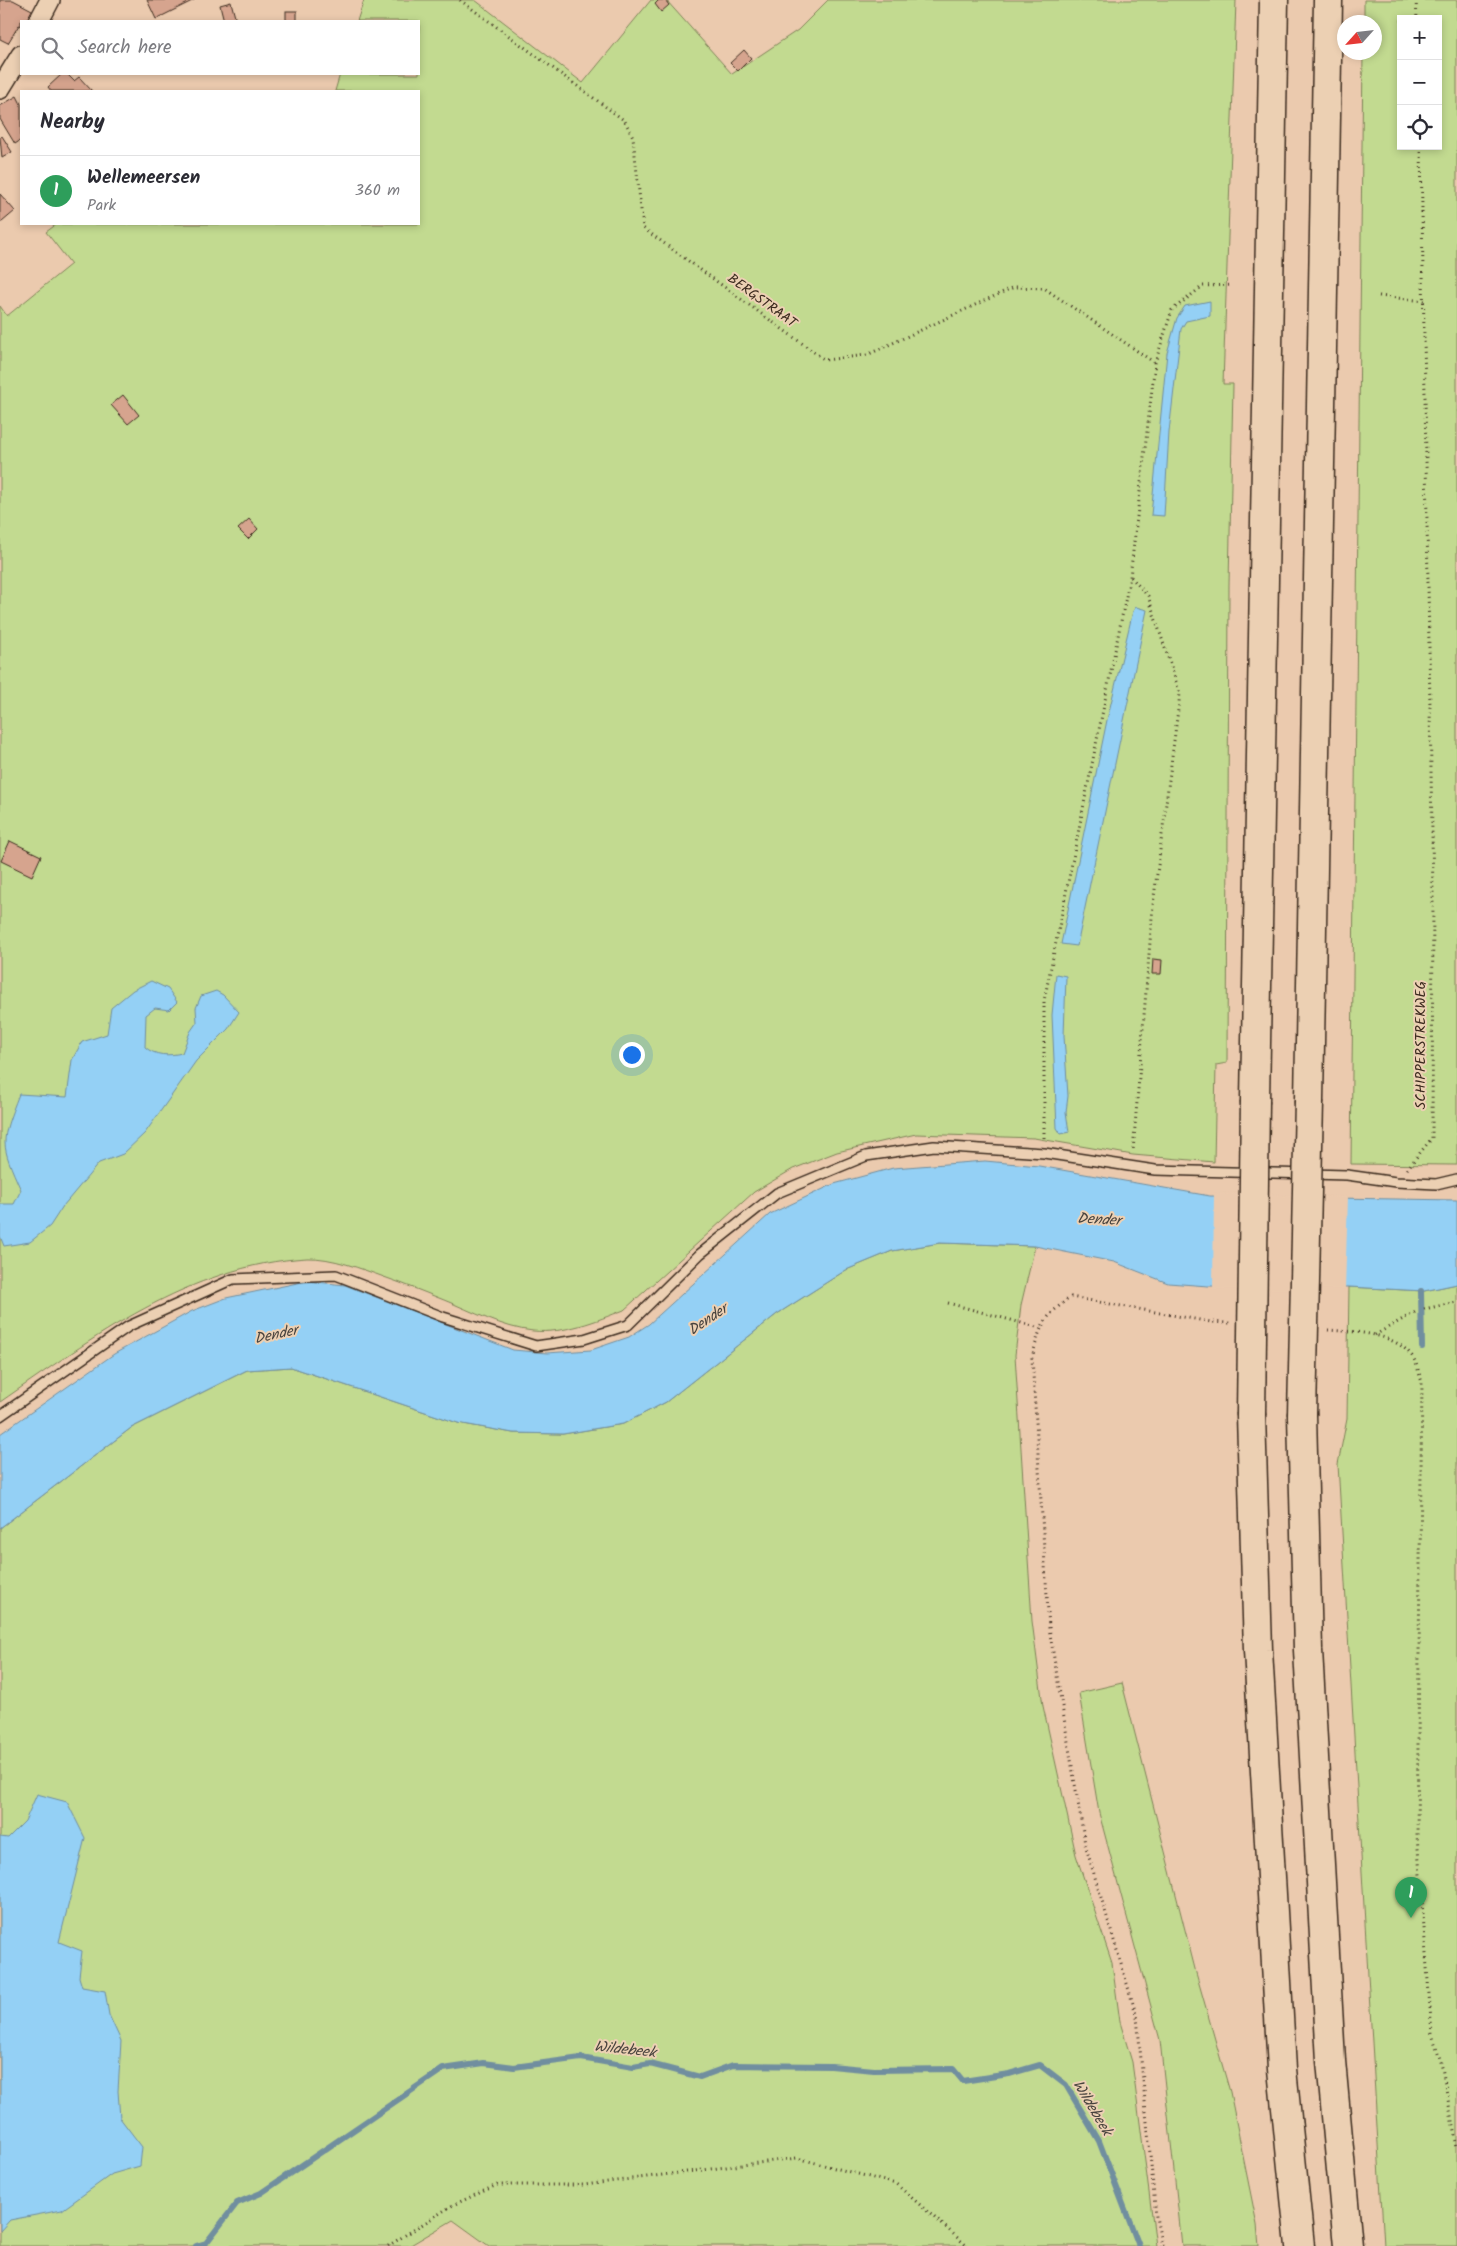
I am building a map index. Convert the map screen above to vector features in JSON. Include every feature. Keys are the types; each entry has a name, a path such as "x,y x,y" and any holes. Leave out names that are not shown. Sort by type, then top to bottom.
{"highway":[{"path":"1274,0 1251,1415 1258,1650 1282,2069 1300,2246"},
{"path":"1328,0 1302,1415 1308,1650 1331,2061 1348,2246"}],"street":[{"path":"40,20 50,0"},
{"path":"0,89 20,57"}],"lane":[{"path":"0,1416 129,1326 233,1280 336,1275 443,1317 536,1346 584,1339 628,1325 700,1254 777,1193 866,1156 934,1146 1044,1154 1155,1170 1348,1174 1396,1182 1436,1184 1457,1179"}],"path":[{"name":"BERGSTRAAT","path":"460,0 625,121 633,137 643,228 825,360 867,355 1014,287 1044,288 1155,363"},
{"path":"1416,0 1417,15"},
{"name":"SCHIPPERSTREKWEG","path":"1396,1182 1432,1138 1433,895 1421,150"},
{"path":"1044,1154 1044,1001 1130,577 1155,363 1172,310 1203,286 1233,285"},
{"path":"1379,296 1425,301"},
{"path":"1130,577 1148,596 1180,694 1153,905 1132,1167"},
{"path":"1162,2246 1156,2217 1137,2017 1085,1844 1049,1628 1032,1358 1040,1328 1053,1310 1071,1297 1211,1322"},
{"path":"1424,1309 1457,1302"},
{"path":"948,1303 1040,1328"},
{"path":"1375,1335 1417,1311"},
{"path":"1350,1332 1375,1335 1394,1341 1412,1356 1422,1382 1417,1835 1432,2034 1441,2062 1457,2148"},
{"path":"388,2246 453,2205 497,2185 584,2184 797,2158 896,2184 967,2246"}],"green space":[{"path":"364,0 475,0 583,83 651,0 666,0 732,74 798,30 828,0 1236,0 1223,384 1233,384 1229,585 1227,1063 1216,1065 1214,1162 1133,1155 1034,1138 916,1134 837,1152 793,1169 754,1192 624,1310 580,1326 556,1331 521,1329 487,1318 356,1267 326,1259 307,1258 264,1264 222,1274 183,1290 107,1330 0,1402 0,306 7,316 71,264 46,232 56,225 420,225 420,90 335,90 340,75 420,75 420,20 357,20"},
{"path":"1364,0 1457,0 1457,1165 1351,1164 1363,60 1382,60 1382,15 1364,15"},
{"path":"940,1243 1035,1246 1021,1305 1015,1355 1032,1621 1043,1706 1076,1855 1112,1963 1120,2022 1132,2062 1156,2246 489,2246 453,2220 409,2246 0,2246 0,1528 131,1428 247,1370 291,1367 458,1423 513,1433 563,1434 623,1424 666,1402 777,1314 846,1270 892,1251"},
{"path":"1457,1284 1457,2246 1384,2246 1338,1464 1347,1419 1349,1287 1424,1291"},
{"path":"1122,1683 1196,1973 1230,2092 1257,2225 1259,2246 1182,2246 1160,2040 1099,1813 1079,1693"}],"water":[{"path":"1210,301 1210,316 1186,321 1181,329 1169,432 1164,516 1151,515 1167,353 1177,318 1185,306"},
{"path":"1136,607 1147,610 1077,946 1061,944 1107,720 1133,611"},
{"path":"1056,974 1066,976 1064,1036 1068,1096 1066,1112 1069,1132 1061,1134 1057,1128 1052,1015"},
{"path":"151,981 168,989 177,1002 169,1010 155,1008 146,1015 145,1047 158,1054 172,1055 182,1053 190,1032 197,1022 196,1008 201,996 216,991 223,995 239,1012 228,1029 196,1061 145,1133 123,1154 99,1163 63,1206 50,1226 30,1242 4,1246 0,1236 0,1204 14,1204 21,1190 9,1162 5,1143 8,1123 19,1094 67,1097 72,1060 82,1042 107,1034 111,1008 133,990"},
{"name":"Dender","path":"985,1161 1039,1166 1210,1196 1457,1200 1457,1284 1424,1291 1349,1287 1208,1286 1168,1283 1114,1262 1035,1246 940,1243 892,1251 846,1270 777,1314 666,1402 623,1424 563,1434 513,1433 458,1423 291,1367 247,1370 131,1428 0,1528 0,1434 114,1354 192,1311 226,1298 307,1281 345,1285 513,1350 547,1353 591,1350 629,1337 649,1324 770,1214 834,1184 893,1168"},
{"path":"37,1794 67,1802 85,1838 59,1942 82,1951 79,1977 82,1987 105,1991 109,2015 121,2041 118,2091 120,2118 142,2147 140,2166 112,2174 62,2210 10,2220 0,2231 0,1837 8,1838 25,1821"}],"pier":[{"path":"1214,1193 1348,1197 1345,1289 1213,1289"}],"building":[{"path":"0,0 13,0 32,10 27,20 20,20 20,26 8,43 0,39"},
{"path":"147,0 194,0 156,19"},
{"path":"659,0 665,0 669,5 661,12 655,4"},
{"path":"231,2 236,20 224,20 220,5"},
{"path":"286,11 297,11 297,20 286,20"},
{"path":"744,50 751,58 738,71 730,63"},
{"path":"61,75 68,75 74,81 79,77 91,90 50,90 48,87"},
{"path":"17,96 20,102 20,141 15,144 0,119 0,106"},
{"path":"2,136 12,152 2,158 0,137"},
{"path":"0,194 15,211 2,222 0,222"},
{"path":"123,395 139,415 128,424 111,405"},
{"path":"249,519 258,529 248,539 238,529"},
{"path":"10,841 41,856 32,876 1,861"},
{"path":"1153,959 1162,960 1161,974 1152,974"}],"waterway":[{"path":"1421,1291 1422,1347"},
{"name":"Wildebeek","path":"196,2246 206,2243 237,2203 261,2193 443,2069 484,2063 514,2067 581,2058 633,2067 650,2064 700,2077 733,2065 831,2066 874,2070 953,2069 963,2081 1009,2074 1040,2065 1066,2085 1099,2141 1139,2246"}],"place":[{"name":"Wellemeersen","path":"1411,1918"}]}
